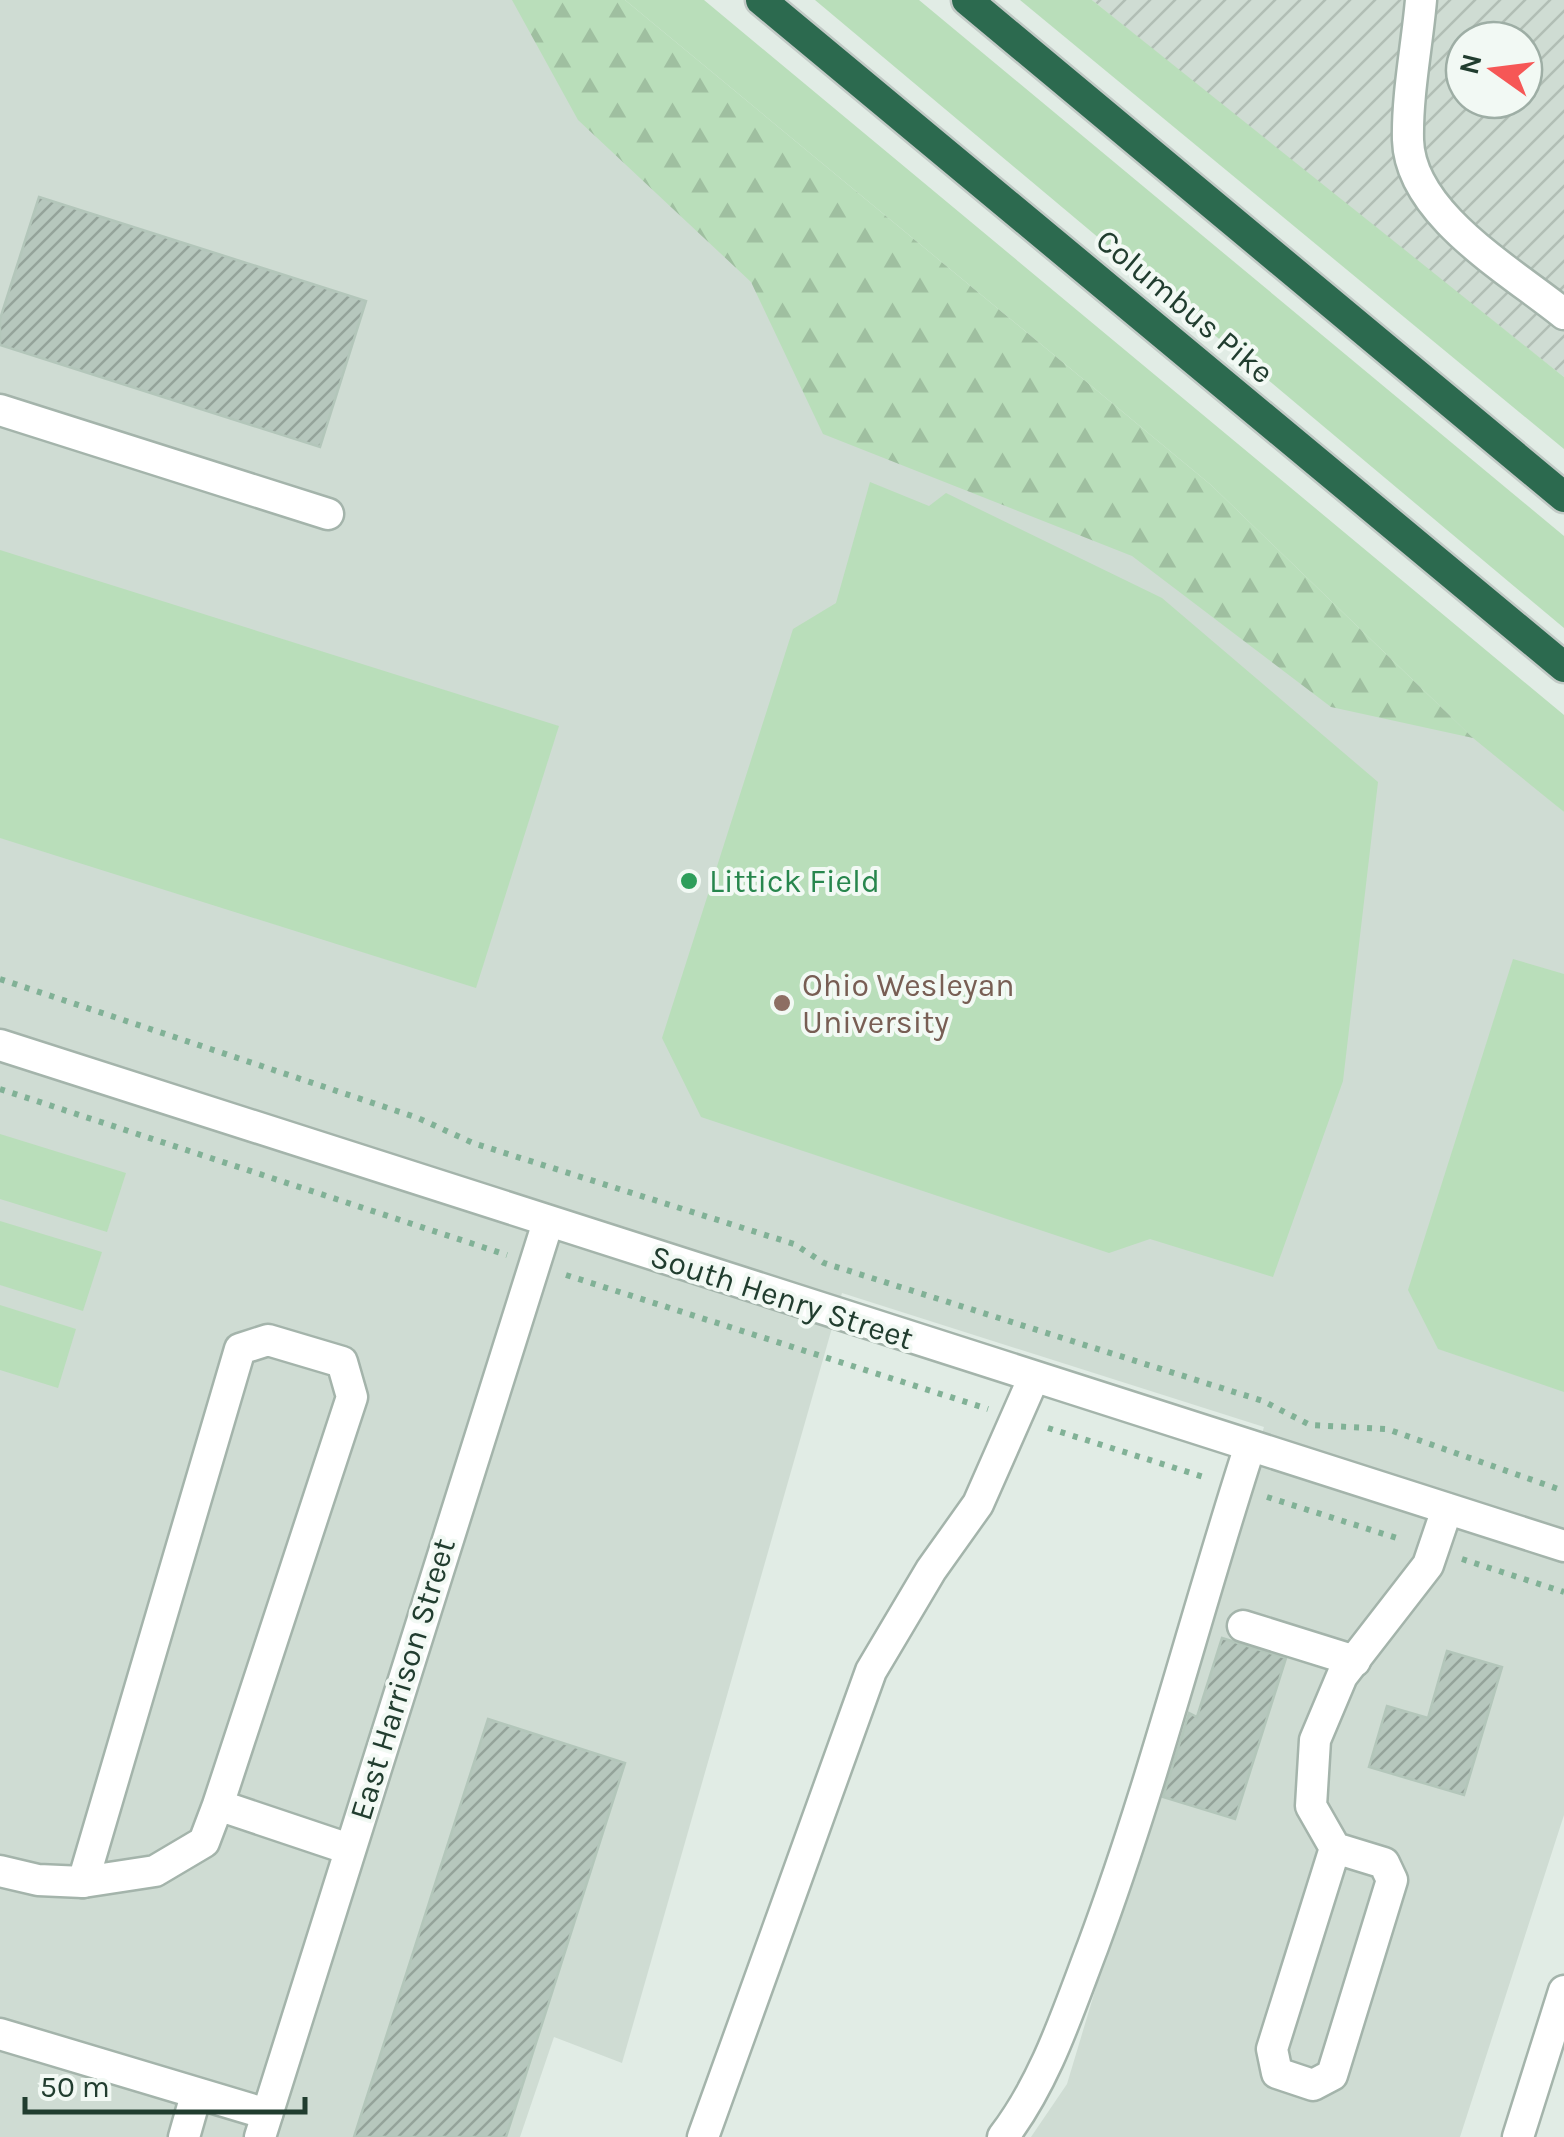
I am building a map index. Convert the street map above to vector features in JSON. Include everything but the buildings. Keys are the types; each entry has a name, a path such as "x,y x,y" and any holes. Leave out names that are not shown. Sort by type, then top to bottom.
{"highway":[{"name":"Columbus Pike","path":"761,0 1564,667"},
{"path":"968,0 1564,497"}],"street":[{"path":"1421,0 1408,142 1418,184 1439,213 1564,314"},
{"path":"0,410 328,514"},
{"name":"South Henry Street","path":"0,1044 1564,1546"},
{"name":"East Harrison Street","path":"264,2126 548,1222"},
{"path":"0,1871 38,1880 83,1882 154,1871 204,1842 352,1397 342,1362 268,1340 240,1349 83,1882"},
{"path":"703,2137 871,1672 931,1570 978,1504 1034,1377"},
{"path":"1002,2137 1054,2048 1105,1912 1156,1764 1250,1446"},
{"path":"1335,1848 1272,2049 1277,2073 1312,2085 1332,2075 1392,1880 1384,1864 1335,1848 1311,1806 1315,1740 1342,1676 1428,1565 1447,1509"},
{"path":"1243,1626 1355,1660"},
{"path":"218,1805 349,1849"},
{"path":"1518,2137 1564,1992"},
{"path":"0,2034 196,2095 264,2126"},
{"path":"184,2137 196,2095"}],"path":[{"path":"0,979 418,1118 474,1143 794,1244 824,1263 1264,1401 1310,1425 1388,1428 1564,1491"},
{"path":"0,1088 534,1264 1564,1592"}],"shaded area":[{"name":"Ohio Wesleyan University","path":"0,0 616,0 1564,812 1564,1815 1460,2137 1031,2137 1067,2084 1264,1427 842,1293 622,2063 554,2037 520,2137 0,2137"},
{"path":"1092,0 1564,0 1564,377 1274,148"}],"green space":[{"path":"512,0 625,0 1211,485 1473,738 1331,707 1132,556 823,434 751,282 578,120"},
{"path":"625,0 704,0 1564,715 1564,812 1473,738 1211,485"},
{"path":"815,0 919,0 1564,536 1564,628"},
{"path":"1020,0 1092,0 1564,377 1564,449"},
{"path":"870,482 929,506 946,493 1162,598 1378,782 1343,1081 1273,1277 1150,1239 1109,1253 701,1117 662,1038 793,629 836,603"},
{"path":"0,550 559,726 476,988 0,838"},
{"path":"1513,959 1564,974 1564,1392 1438,1349 1408,1290"},
{"path":"0,1134 126,1173 107,1232 0,1199"},
{"path":"0,1221 102,1252 83,1311 0,1285"},
{"path":"0,1305 76,1329 58,1388 0,1370"}],"place":[{"name":"Littick Field","path":"689,881"},
{"name":"Ohio Wesleyan University","path":"782,1003"}]}
